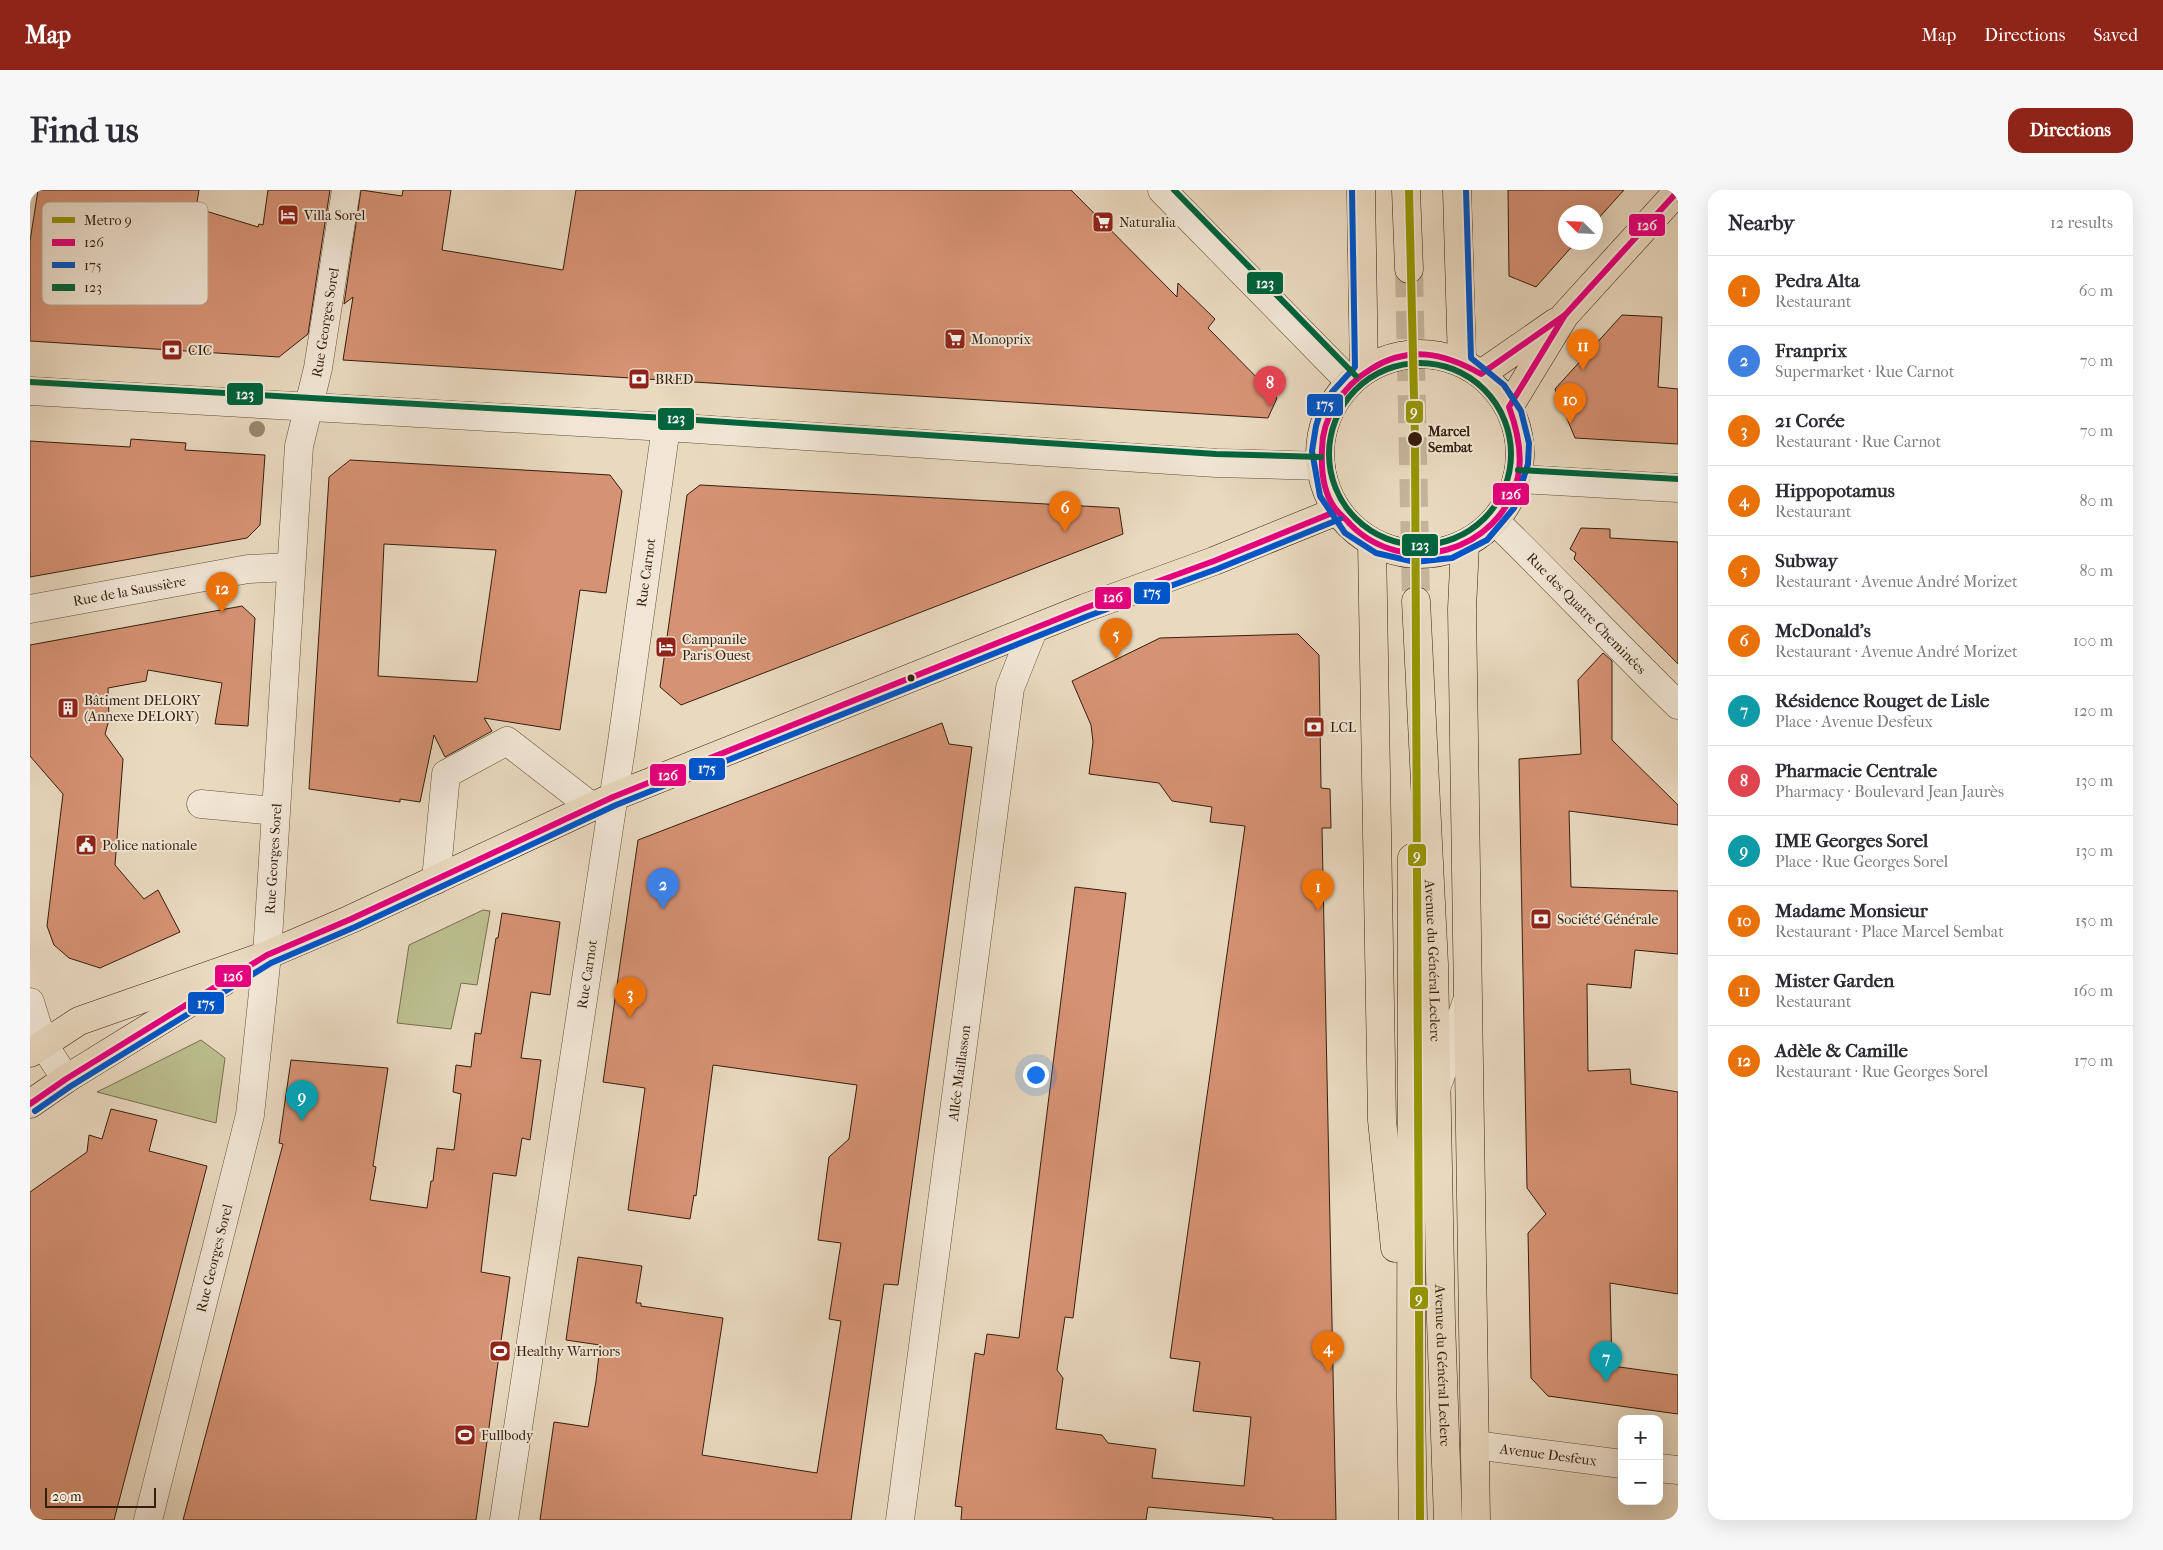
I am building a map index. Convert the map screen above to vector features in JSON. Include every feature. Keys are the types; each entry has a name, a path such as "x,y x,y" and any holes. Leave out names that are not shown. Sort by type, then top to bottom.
{"main road":[{"path":"1357,377 1361,190"},
{"path":"1406,190 1409,269 1411,190"},
{"path":"1457,190 1471,368"},
{"path":"1509,407 1565,315 1678,191"},
{"path":"1471,368 1565,315"},
{"path":"1412,354 1437,355 1471,368 1497,389 1509,407 1518,430 1520,455 1518,479 1511,497 1495,522 1485,531 1465,544 1442,552 1418,555 1394,552 1372,542 1353,529 1338,511 1326,490 1321,466 1321,443 1326,420 1336,400 1357,377 1387,360 1412,354"},
{"path":"37,1048 80,1021 267,955 436,880 602,802 1085,608 1214,561 1338,511"},
{"name":"Avenue du Général Leclerc","path":"1372,542 1382,1120 1411,1400"},
{"path":"1465,544 1462,609 1476,1520"},
{"name":"Avenue du Général Leclerc","path":"1413,1520 1410,963 1416,601 1434,964 1441,1321 1448,1520"},
{"path":"30,1104 66,1079 267,955"}],"street":[{"name":"Rue Georges Sorel","path":"148,1520 250,1114 267,955 299,446 318,368 346,190"},
{"path":"1162,190 1357,377"},
{"path":"30,391 666,427 1216,463 1321,466"},
{"name":"Rue Carnot","path":"504,1520 602,802 622,742 666,427"},
{"path":"1518,479 1678,488"},
{"name":"Rue des Quatre Cheminées","path":"1495,522 1678,705"},
{"name":"Rue de la Saussière","path":"30,609 248,569 290,567"},
{"name":"Allée Maillasson","path":"900,1520 1010,688 1033,630"},
{"path":"436,880 446,774 506,741 602,802"},
{"path":"201,804 275,811"},
{"path":"1437,1087 1468,999"},
{"path":"30,1002 37,1048 66,1079"},
{"name":"Avenue Desfeux","path":"1475,1445 1618,1463"},
{"path":"1663,1468 1678,1470"}],"green space":[{"path":"483,910 490,911 477,985 461,983 451,1029 397,1023 409,945"},
{"path":"201,1040 225,1058 216,1123 97,1092"}],"building":[{"path":"38,190 199,190 197,202 42,202 42,305 208,305 208,212 258,227 259,224 263,225 268,190 330,190 308,334 279,357 30,341 30,241"},
{"path":"361,190 402,196 403,190 451,190 442,250 563,270 576,190 1071,190 1177,297 1178,283 1215,319 1208,328 1277,398 1268,418 343,360 353,297 344,304"},
{"path":"1508,190 1624,190 1603,213 1603,205 1558,205 1558,250 1569,250 1536,287 1509,276"},
{"path":"1622,315 1662,317 1658,387 1678,389 1678,444 1575,438 1555,389"},
{"path":"131,439 186,443 185,450 265,455 260,525 247,538 30,577 30,441 130,447"},
{"path":"350,460 610,475 622,491 606,593 580,590 560,730 484,718 492,731 445,757 434,735 420,802 400,799 400,802 309,789 329,477","holes":["384,544 496,550 477,682 378,676"]},
{"path":"700,485 1119,508 1123,534 681,705 660,687 687,495"},
{"path":"1581,528 1610,529 1610,538 1678,542 1678,664 1574,559 1576,553 1570,549"},
{"path":"242,606 255,618 248,726 215,724 222,683 148,670 146,681 108,688 109,720 105,734 123,759 115,865 144,899 158,890 180,932 100,968 69,958 54,945 47,926 63,794 30,756 30,645"},
{"path":"1298,634 1319,655 1321,788 1330,789 1331,828 1322,828 1336,1520 1273,1520 1273,1518 1148,1507 1146,1520 961,1520 962,1507 955,1506 975,1353 984,1355 987,1334 1019,1338 1075,887 1126,893 1073,1318 1065,1317 1057,1370 1063,1378 1056,1429 1102,1435 1108,1443 1156,1449 1152,1478 1244,1486 1251,1417 1193,1411 1200,1362 1170,1358 1245,826 1210,822 1212,807 1172,801 1159,783 1089,774 1093,742 1091,725 1072,681 1160,638"},
{"path":"1603,653 1612,661 1612,740 1678,805 1678,825 1569,811 1571,887 1678,891 1678,954 1635,950 1631,988 1587,984 1588,1071 1630,1069 1631,1084 1678,1092 1678,1294 1610,1283 1612,1366 1678,1375 1678,1414 1548,1396 1531,1378 1528,1233 1546,1214 1527,1188 1519,759 1581,754 1578,680"},
{"path":"942,723 949,744 972,747 898,1285 884,1284 851,1520 540,1520 554,1422 588,1427 596,1381 600,1345 566,1340 578,1257 642,1266 636,1303 641,1303 641,1306 723,1318 702,1455 817,1473 841,1321 829,1319 841,1243 818,1240 829,1157 849,1139 857,1085 713,1065 696,1196 694,1195 690,1219 628,1210 645,1088 603,1082 638,840"},
{"path":"502,913 560,922 550,995 531,992 521,1058 541,1060 530,1140 522,1138 516,1176 493,1173 481,1272 510,1277 476,1520 183,1520 283,1144 279,1143 291,1060 388,1068 373,1166 376,1167 370,1200 427,1208 437,1148 454,1150 461,1094 453,1092 456,1065 471,1067 475,1033 481,1034 496,938 498,938"},
{"path":"111,1109 157,1120 149,1151 207,1166 114,1520 30,1520 30,1192 87,1152 89,1135 102,1139"}],"tunnel":[{"path":"1409,269 1416,601"}],"metro line":[{"name":"9","path":"1409,190 1415,439 1420,1520"}],"transit line":[{"name":"123","path":"1174,190 1356,376"},
{"name":"175","path":"1352,190 1355,367 1332,392 1320,413 1312,451 1320,496 1345,533 1376,553 1415,562 1452,558 1487,540 1514,508 1528,464 1529,443 1521,411 1504,385 1471,358 1466,190"},
{"name":"126","path":"1565,315 1678,191"},
{"name":"126","path":"1565,315 1509,407 1518,442 1520,459 1518,477 1508,503 1492,524 1471,540 1447,550 1422,553 1396,551 1372,541 1350,524 1336,509 1327,494 1322,471 1323,437 1330,414 1336,403 1361,376 1385,361 1413,354 1440,357 1454,361 1481,374 1565,315"},
{"name":"123","path":"1411,363 1429,363 1455,370 1471,378 1491,396 1504,419 1511,445 1511,454 1511,463 1504,489 1491,512 1478,525 1446,541 1429,545 1411,545 1385,538 1369,530 1349,512 1333,480 1329,463 1329,445 1336,419 1344,403 1362,383 1394,367 1411,363"},
{"name":"123","path":"30,382 666,418 1216,454 1321,457"},
{"name":"123","path":"1518,470 1678,479"},
{"name":"126","path":"30,1104 66,1079 267,955 351,919 613,797 1085,608 1214,561 1337,511"},
{"name":"175","path":"35,1111 71,1086 271,963 355,927 616,805 1088,616 1217,569 1340,519"}],"place":[{"name":"Villa Sorel","path":"288,215"},
{"name":"Naturalia","path":"1103,222"},
{"name":"Monoprix","path":"955,339"},
{"name":"CIC","path":"172,350"},
{"name":"Mister Garden","path":"1583,370"},
{"name":"BRED","path":"639,379"},
{"name":"Pharmacie Centrale","path":"1270,407"},
{"name":"Madame Monsieur","path":"1570,424"},
{"name":"Marcel Sembat","path":"1415,439"},
{"name":"McDonald's","path":"1065,532"},
{"name":"Adèle & Camille","path":"222,613"},
{"name":"Campanile Paris Ouest","path":"666,647"},
{"name":"Subway","path":"1116,659"},
{"name":"Bâtiment DELORY (Annexe DELORY)","path":"68,708"},
{"name":"LCL","path":"1314,727"},
{"name":"Police nationale","path":"86,845"},
{"name":"Franprix","path":"663,909"},
{"name":"Pedra Alta","path":"1318,911"},
{"name":"Société Générale","path":"1541,919"},
{"name":"21 Corée","path":"630,1018"},
{"name":"IME Georges Sorel","path":"302,1121"},
{"name":"Healthy Warriors","path":"500,1351"},
{"name":"Hippopotamus","path":"1328,1372"},
{"name":"Résidence Rouget de Lisle","path":"1606,1382"},
{"name":"Fullbody","path":"465,1435"}]}
